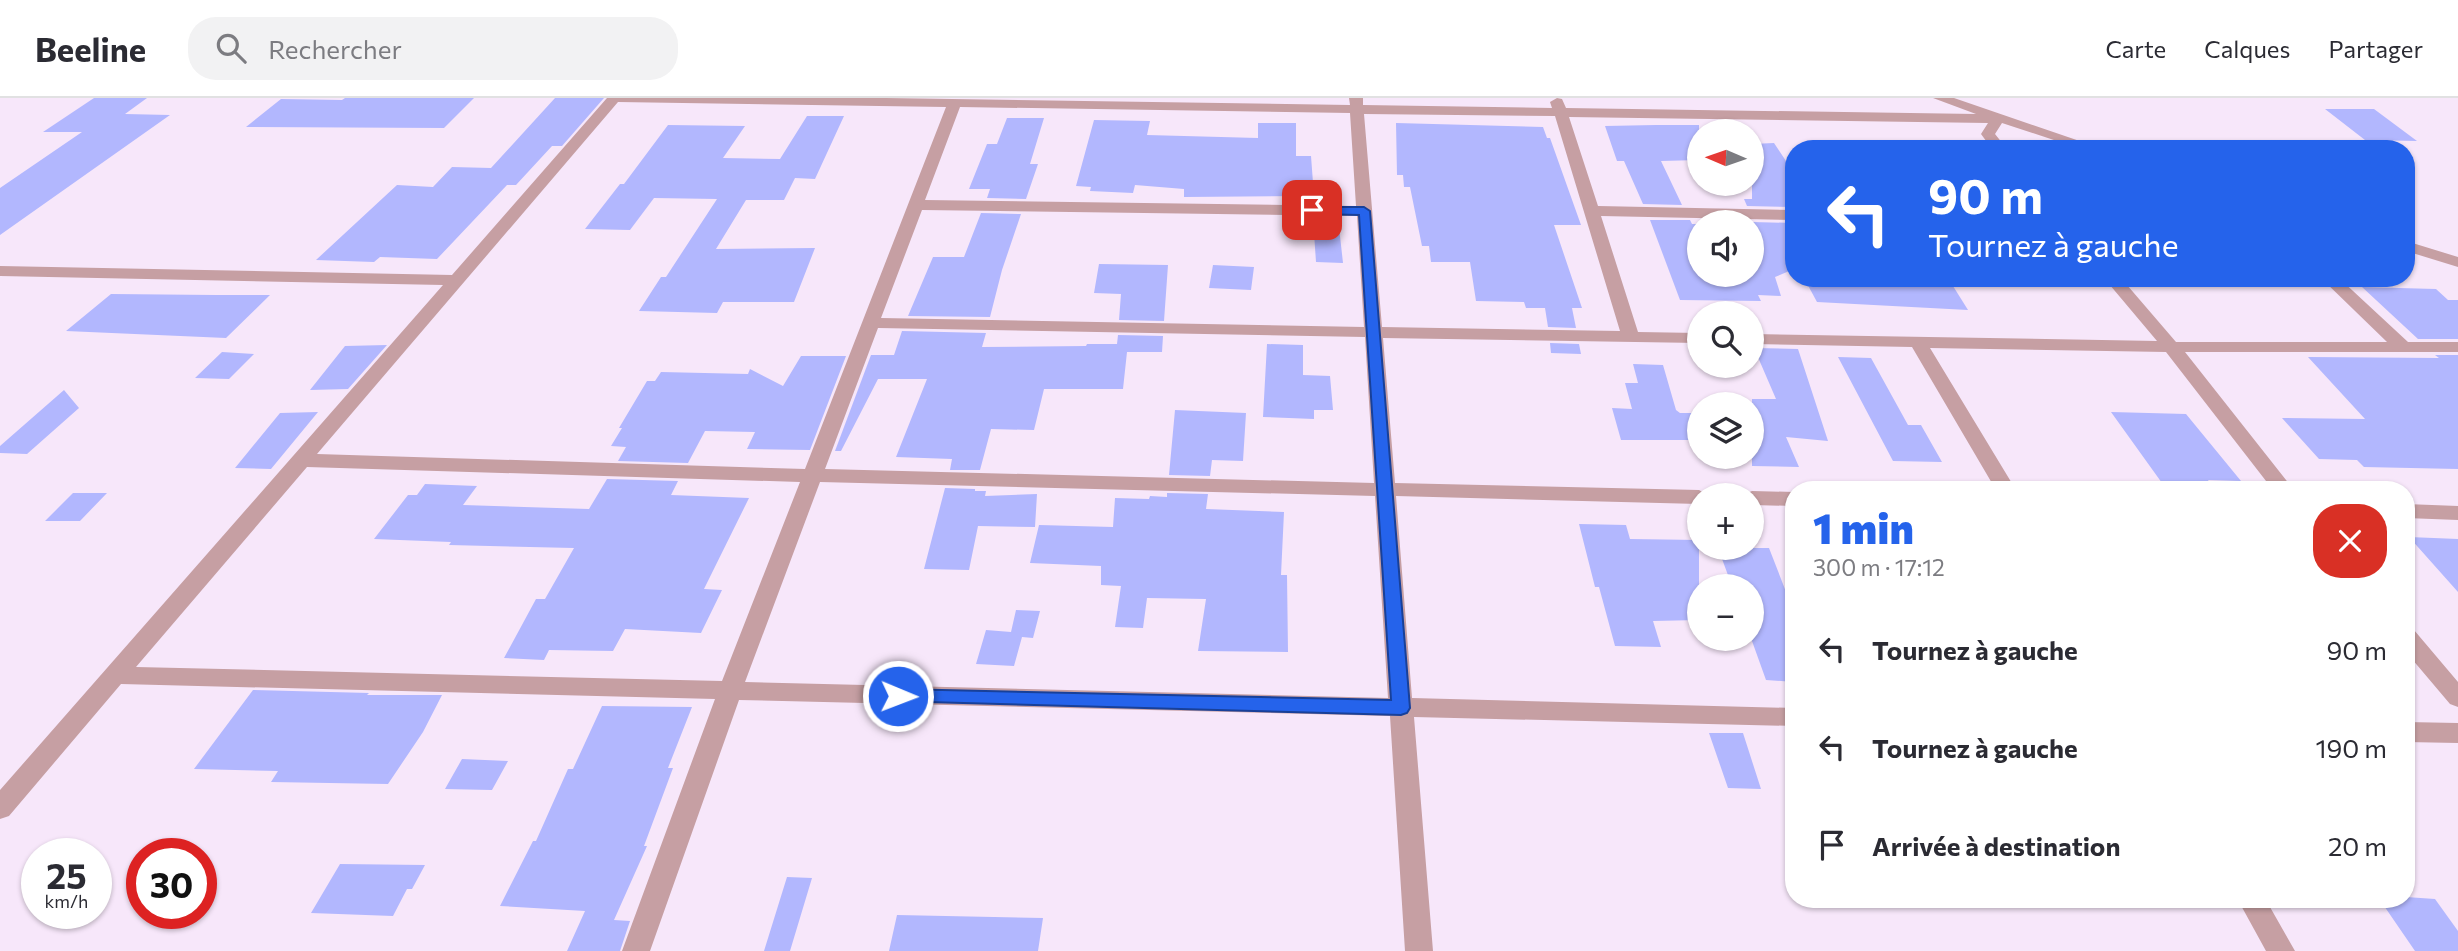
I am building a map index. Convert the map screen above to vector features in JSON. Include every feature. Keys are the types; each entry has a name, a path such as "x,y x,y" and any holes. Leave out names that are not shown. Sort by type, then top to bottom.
{"street":[{"path":"0,808 614,98 955,103 1087,101 1558,105 1998,119"},
{"path":"1940,98 2067,140"},
{"path":"636,951 730,691 955,103"},
{"path":"1356,104 1419,951"},
{"path":"1558,105 1631,337"},
{"path":"1993,140 1988,134 1998,119"},
{"path":"916,205 1364,211"},
{"path":"1590,211 1785,215"},
{"path":"2415,249 2458,262"},
{"path":"0,271 455,280"},
{"path":"2120,287 2277,481"},
{"path":"2339,287 2403,347"},
{"path":"871,323 1687,338"},
{"path":"1764,339 2171,347 2458,347"},
{"path":"1918,342 2002,481"},
{"path":"299,460 812,476 1687,497"},
{"path":"1764,498 1785,499"},
{"path":"2415,511 2458,513"},
{"path":"2415,647 2458,698"},
{"path":"115,675 1785,717"},
{"path":"2415,732 2458,733"},
{"path":"2256,908 2281,951"}],"building":[{"path":"94,98 147,98 125,114 170,115 0,235 0,188 82,132 43,132"},
{"path":"474,98 444,128 246,127 281,99"},
{"path":"555,98 604,98 562,146 552,146 516,185 507,185 437,259 380,257 374,262 316,260 397,185 433,187 452,167 491,168"},
{"path":"2325,109 2374,109 2417,141 2415,140 2365,140"},
{"path":"807,116 844,116 815,179 795,178 784,200 746,200 716,249 815,248 794,302 723,302 717,313 639,311 661,277 666,277 717,199 654,198 630,230 585,229 620,184 624,184 668,125 745,126 723,158 780,159"},
{"path":"1007,118 1044,118 1030,164 1038,164 1026,199 987,198 990,189 969,189 987,144 997,144"},
{"path":"1094,120 1150,121 1147,135 1258,138 1258,123 1296,123 1296,156 1311,156 1314,196 1184,197 1184,189 1135,185 1133,193 1090,191 1091,187 1076,186"},
{"path":"1396,123 1543,127 1547,138 1550,138 1581,225 1554,225 1582,308 1572,308 1576,328 1548,327 1545,308 1526,308 1524,302 1476,301 1470,262 1431,262 1429,246 1422,246 1410,187 1404,187 1403,175 1397,175"},
{"path":"1687,125 1687,160 1661,161 1682,205 1643,204 1624,161 1617,161 1605,126"},
{"path":"1764,143 1774,143 1785,160 1785,207 1747,206 1744,199 1752,199 1752,196 1764,196"},
{"path":"981,213 1021,214 990,317 908,316 933,257 964,257"},
{"path":"1313,218 1338,218 1343,263 1316,262"},
{"path":"1650,220 1687,220 1687,287 1764,287 1764,222 1785,223 1785,273 1775,277 1781,296 1758,295 1761,301 1680,300"},
{"path":"1099,264 1168,265 1164,321 1119,320 1121,294 1094,293"},
{"path":"1213,265 1254,267 1251,290 1209,288"},
{"path":"1809,287 1954,287 1968,310 1817,302"},
{"path":"2362,287 2436,289 2448,300 2458,300 2458,339 2418,339"},
{"path":"111,294 270,295 226,338 66,331"},
{"path":"902,331 986,333 982,347 1086,346 1117,344 1118,335 1163,336 1162,352 1127,352 1123,389 1044,389 1034,430 991,429 980,470 950,470 952,459 896,457 927,379 878,379 841,451 835,451 871,355 894,355"},
{"path":"1550,343 1579,344 1581,354 1551,353"},
{"path":"1267,344 1303,345 1303,375 1330,376 1333,410 1314,410 1314,419 1263,417"},
{"path":"387,345 348,389 310,390 345,346"},
{"path":"1764,348 1798,349 1828,441 1786,437 1799,467 1764,466 1764,399 1776,399 1764,371"},
{"path":"222,352 254,354 229,379 195,378"},
{"path":"2435,355 2458,355 2458,469 2364,467 2357,460 2319,459 2282,418 2365,419 2308,357 2439,358"},
{"path":"801,356 846,356 810,450 747,449 755,432 705,431 688,463 618,461 626,447 611,446 622,428 619,428 647,381 655,381 661,372 748,374 750,369 783,386"},
{"path":"1838,357 1871,358 1908,425 1921,425 1942,462 1893,461"},
{"path":"1633,364 1663,365 1676,410 1687,413 1687,440 1621,440 1612,408 1632,409 1625,383 1638,383"},
{"path":"64,390 79,408 27,454 0,453 0,446"},
{"path":"1175,410 1246,413 1243,461 1212,460 1210,476 1169,475"},
{"path":"318,412 271,469 235,468 280,413"},
{"path":"2111,412 2186,414 2241,481 2161,481"},
{"path":"607,479 678,481 671,495 749,498 704,589 722,590 701,633 625,629 613,651 549,650 544,660 504,658 536,599 545,599 574,548 449,545 451,542 374,539 408,495 417,495 425,484 477,486 463,505 589,509"},
{"path":"945,488 986,491 985,496 1037,494 1035,527 978,526 969,570 924,569"},
{"path":"73,493 107,493 80,521 45,521"},
{"path":"1167,493 1208,494 1206,509 1284,512 1281,575 1287,575 1288,652 1198,651 1206,599 1147,598 1143,628 1115,627 1121,586 1101,585 1101,566 1030,563 1039,525 1113,527 1115,498 1149,499 1150,496 1167,497"},
{"path":"1579,524 1626,525 1630,539 1687,540 1687,560 1699,560 1699,574 1687,574 1687,620 1653,621 1661,647 1615,646 1599,587 1595,587"},
{"path":"2415,537 2458,539 2458,592 2415,544"},
{"path":"1764,548 1769,548 1785,589 1785,681 1766,680 1756,651 1764,651 1764,574 1728,574 1722,560 1764,560"},
{"path":"1016,610 1040,611 1033,638 1022,637 1014,666 976,664 986,630 1011,632"},
{"path":"253,690 442,695 423,732 388,784 271,782 278,771 194,769"},
{"path":"602,706 692,707 668,768 673,768 644,846 647,846 614,920 630,921 620,951 567,951 585,911 500,906 533,841 536,841 568,769 573,769"},
{"path":"1709,733 1743,733 1761,789 1728,788"},
{"path":"462,759 508,761 492,790 445,789"},
{"path":"340,864 425,865 412,889 407,889 393,916 311,913"},
{"path":"787,877 812,878 790,951 764,951"},
{"path":"2415,898 2435,899 2458,931 2458,951 2415,951 2385,908 2415,908"},
{"path":"897,915 1043,918 1038,951 889,951"}],"route":[{"path":"898,696 1401,708 1364,211 1312,210"}]}
